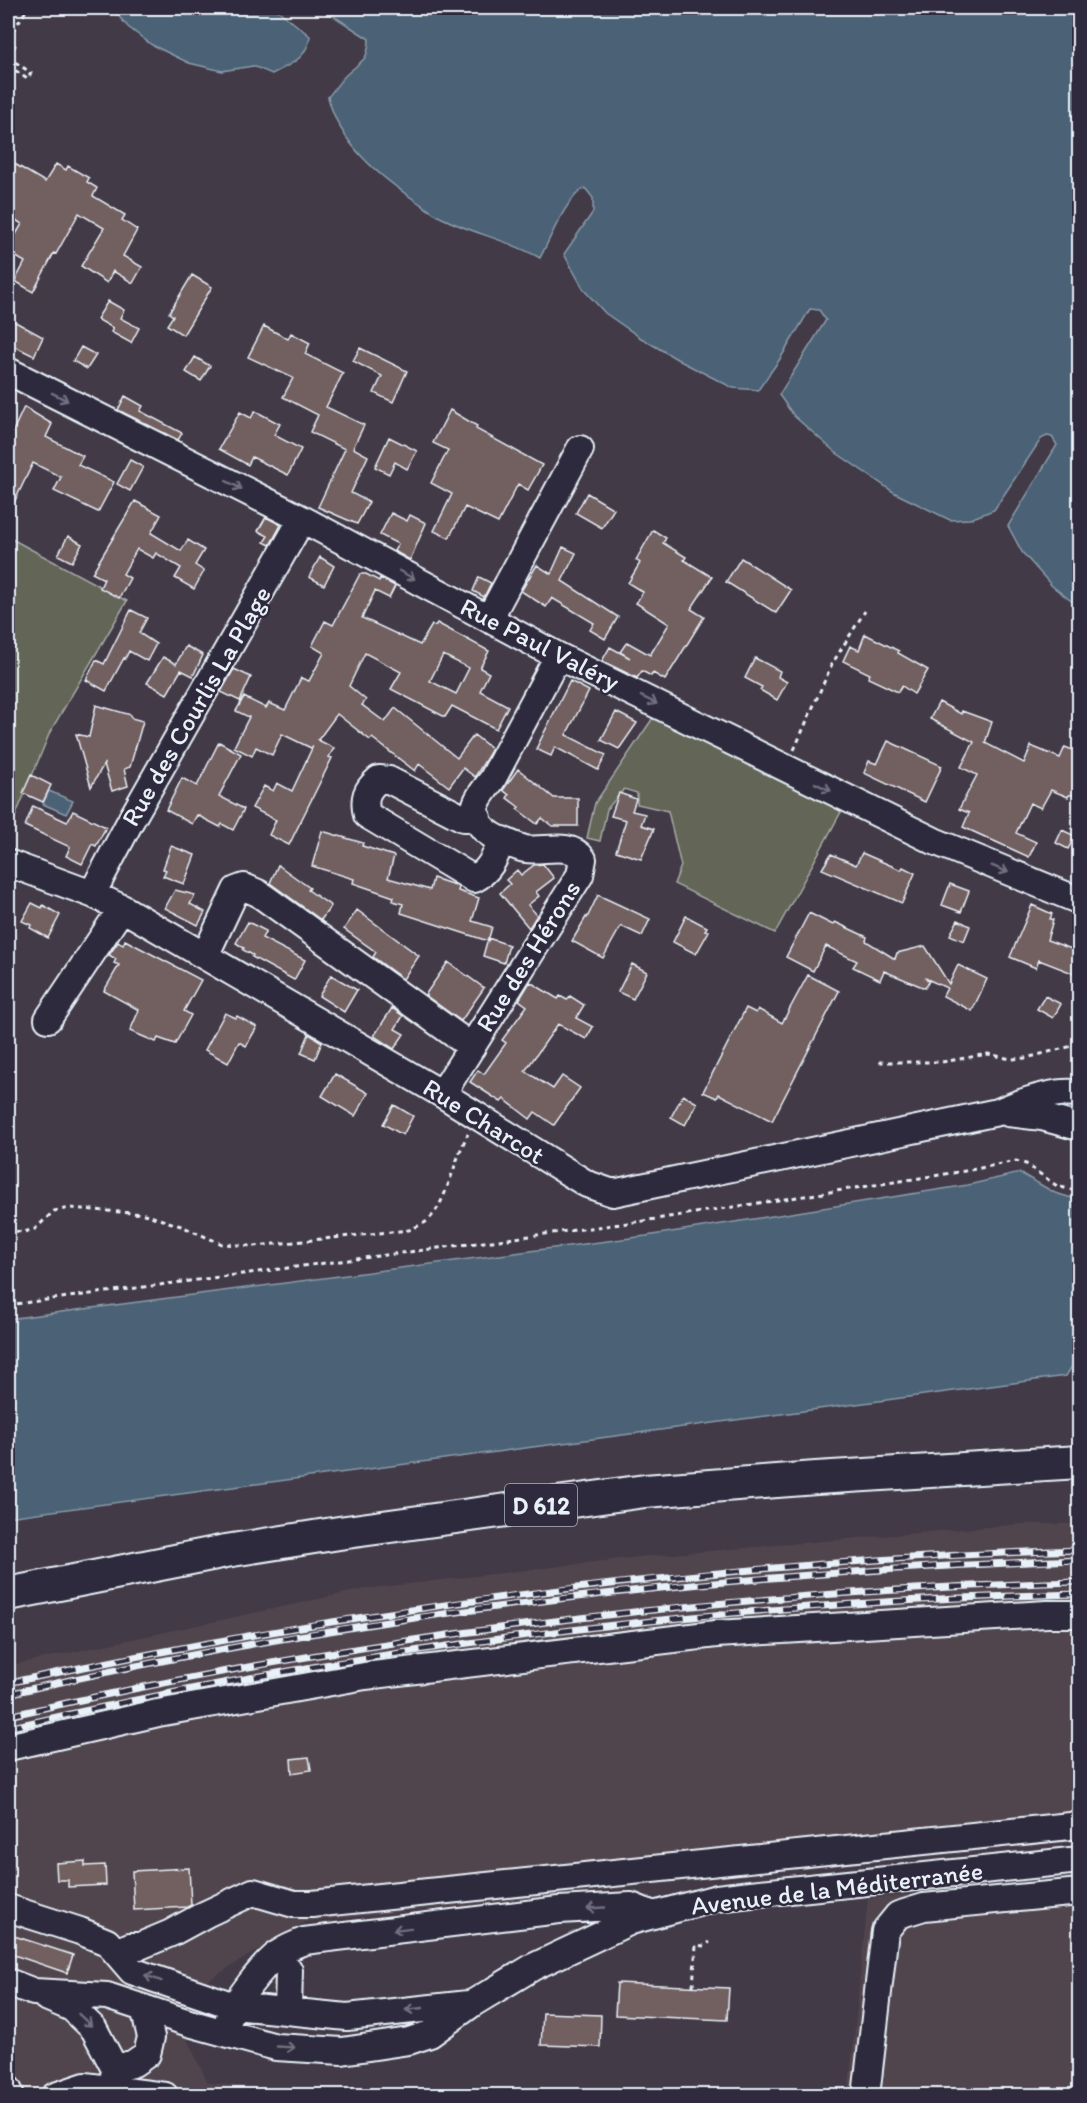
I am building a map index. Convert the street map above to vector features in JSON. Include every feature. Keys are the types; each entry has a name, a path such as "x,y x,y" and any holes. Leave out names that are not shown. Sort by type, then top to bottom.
{"main road":[{"name":"D 612","path":"8,1594 226,1551 305,1538 645,1491 1080,1462"}],"street":[{"name":"Rue Paul Valéry","path":"8,371 302,519 558,656 934,841 1080,901"},
{"path":"489,619 580,449"},
{"name":"Rue des Courlis La Plage","path":"92,894 131,820 302,519"},
{"path":"478,818 463,818 389,780 379,779 366,791 364,803 367,815 474,879 485,874 495,860 502,840 480,825 478,818 475,810 558,656"},
{"name":"Rue des Hérons","path":"442,1094 580,875 583,859 578,852 569,849 524,849 502,840"},
{"name":"Rue Charcot","path":"8,863 92,894 122,908 442,1094 601,1191 613,1193 998,1112 1018,1103 1067,1092 1080,1094"},
{"path":"205,956 236,890 244,887 258,893 472,1047"},
{"path":"48,1019 122,908"},
{"path":"1078,1128 1069,1117 1069,1106 1080,1094"},
{"name":"Rue Charcot","path":"998,1112 1042,1116 1078,1128"},
{"path":"8,1747 158,1713 365,1676 716,1634 1047,1614 1080,1614"},
{"path":"116,1952 130,1946 140,1946 171,1933 253,1892 294,1904 312,1904 1080,1825"},
{"name":"Avenue de la Méditerranée","path":"234,2006 256,2034 276,2047 342,2051 409,2041 430,2034 472,2003 533,1967 631,1921 653,1914 717,1898 1080,1860"},
{"path":"866,2096 885,1931 898,1915 924,1907 1080,1892"},
{"path":"223,2032 234,2006 255,1977 277,1954 304,1941 559,1910 631,1906 653,1914"},
{"name":"Avenue de la Méditerranée","path":"8,1908 107,1942 132,1971 198,1995 234,2006 346,2017"},
{"path":"277,1954 290,1970 288,2011"},
{"path":"8,1982 72,2008 94,2029 114,2079 165,2096"},
{"name":"Avenue de la Méditerranée","path":"34,1992 107,1996 223,2032 256,2034 346,2017 472,2003"},
{"path":"55,2096 114,2079 147,2054 151,2037 144,2008"},
{"path":"8,2089 11,2096"}],"path":[{"path":"8,38 26,11"},
{"path":"8,65 27,79 31,73 8,56 16,44"},
{"path":"786,768 832,664 865,611"},
{"path":"879,1062 942,1062 988,1054 1011,1059 1026,1058 1080,1044"},
{"path":"8,1228 12,1231 24,1232 35,1228 54,1211 70,1208 144,1214 181,1226 222,1244 255,1246 410,1230 426,1223 438,1208 461,1147 477,1117"},
{"path":"8,1305 643,1221 965,1171 1004,1162 1016,1161 1026,1164 1057,1186 1080,1192"},
{"path":"693,1986 696,1945 704,1946 710,1942"}],"shaded area":[{"path":"1022,1524 1079,1524 1079,1839 305,1922 203,1983 184,2033 208,2083 331,2095 8,2095 8,1666 365,1589 639,1557"},
{"path":"1079,1878 1079,2095 848,2096 868,1899"}],"green space":[{"path":"8,537 127,601 50,732 8,834"},
{"path":"655,715 842,810 775,933 674,884 681,866 668,811 637,804 637,793 624,789 607,809 600,841 587,838 595,803"}],"water":[{"path":"112,8 275,8 310,36 305,50 297,60 272,74 253,66 222,71 189,63 152,45 128,27"},
{"path":"321,8 1079,8 1079,607 1052,586 1022,552 1008,526 1057,445 1052,437 1047,436 1041,439 994,510 970,519 950,520 895,493 835,452 794,416 779,395 826,320 819,310 810,309 758,390 733,388 641,338 605,313 584,290 564,254 593,212 593,198 585,188 565,209 540,258 516,246 454,224 436,215 376,171 352,145 342,130 328,97 344,76 366,56 369,39"},
{"path":"49,791 73,801 66,814 43,804"},
{"path":"1020,1173 1055,1193 1079,1200 1079,1355 1066,1376 8,1517 8,1319 646,1236 968,1185"}],"building":[{"path":"8,160 45,182 56,164 66,170 68,166 89,178 87,182 97,188 93,196 125,215 122,220 137,230 123,256 142,267 133,283 113,271 107,283 81,266 104,228 79,213 33,292 15,281 25,262 8,252 22,224 8,215"},
{"path":"192,275 212,287 183,335 167,325 173,316 169,313"},
{"path":"108,301 124,310 120,318 139,328 131,343 111,332 113,328 97,319"},
{"path":"8,318 43,337 34,356 8,343"},
{"path":"264,326 288,339 291,333 310,343 305,354 343,373 326,407 364,425 353,448 368,456 351,493 369,502 357,524 318,507 345,449 310,432 318,415 283,397 293,378 248,357"},
{"path":"81,347 96,355 87,369 73,361"},
{"path":"360,348 407,371 393,402 374,393 382,376 353,361"},
{"path":"195,357 210,366 201,381 186,372"},
{"path":"125,396 143,406 140,411 182,433 178,440 118,410"},
{"path":"24,407 52,424 46,437 83,456 78,465 114,482 98,512 54,491 61,477 33,463 8,515 8,442"},
{"path":"450,410 477,426 476,429 542,465 528,490 518,484 498,523 465,507 449,538 434,531 452,494 431,483 448,450 433,443"},
{"path":"255,411 280,424 274,435 301,449 288,475 252,457 248,465 219,449 240,412 251,418"},
{"path":"389,437 417,451 407,469 395,462 389,474 375,467"},
{"path":"130,460 143,467 130,491 117,484"},
{"path":"587,493 614,509 602,528 576,513"},
{"path":"135,501 161,515 151,533 181,551 188,540 204,550 195,565 204,571 194,589 175,578 181,568 156,553 153,558 137,549 123,574 130,578 119,598 100,588 104,579 92,573"},
{"path":"391,513 407,521 410,515 426,523 410,560 394,551 398,544 380,535"},
{"path":"266,517 281,525 270,545 264,542 268,536 258,531"},
{"path":"653,530 666,538 663,543 686,557 684,560 712,577 691,609 704,617 665,680 653,673 651,676 642,671 637,678 602,661 610,647 630,658 620,652 627,642 650,655 669,624 636,603 643,592 628,583 640,563 636,560"},
{"path":"68,536 82,544 72,562 58,555"},
{"path":"563,547 576,553 562,581 618,617 605,639 590,630 594,623 552,598 546,607 521,591 537,565 551,574"},
{"path":"320,557 334,566 324,585 309,577"},
{"path":"741,558 791,590 776,613 726,582"},
{"path":"360,574 366,574 379,581 380,578 395,586 389,598 375,591 362,618 420,645 432,625 435,626 437,623 489,651 480,668 489,673 480,691 508,706 496,729 452,706 445,717 391,689 401,672 365,653 349,686 366,700 362,705 385,722 395,708 457,758 474,735 492,749 475,777 463,768 449,787 419,764 415,771 337,714 318,740 334,748 329,757 332,758 289,845 269,835 276,820 252,808 264,786 273,791 277,783 292,791 313,746 311,748 282,734 272,755 256,747 252,756 234,747 249,717 236,711 244,697 266,708 269,703 285,710 301,678 309,681 324,653 312,646 325,621 333,625","holes":["443,655 469,668 456,694 430,681"]},
{"path":"479,577 491,583 484,597 473,591"},
{"path":"131,610 147,618 139,633 156,644 147,661 129,651 106,691 86,680 96,660 104,664"},
{"path":"865,634 899,651 898,653 928,670 914,694 902,686 898,692 868,678 870,674 843,661 850,646 859,650"},
{"path":"186,646 203,655 193,676 181,670 167,694 147,683 163,657 176,664"},
{"path":"755,658 780,671 778,677 787,682 777,700 760,690 762,687 745,678"},
{"path":"234,669 251,677 240,701 221,692"},
{"path":"570,681 589,691 566,735 606,755 598,770 555,747 551,756 536,749"},
{"path":"939,702 961,714 962,711 992,722 985,743 1024,763 1031,746 1060,758 1065,747 1080,753 1080,787 1076,795 1068,797 1051,790 1041,808 1030,803 1016,833 1036,842 1029,857 963,827 969,813 959,809 977,775 961,767 974,742 930,719"},
{"path":"96,705 131,715 131,718 143,721 130,767 124,769 128,786 112,791 104,764 91,787 76,734 89,737"},
{"path":"616,712 637,723 619,749 601,740"},
{"path":"888,741 942,766 925,802 864,773 869,761 877,764"},
{"path":"219,742 241,754 219,796 244,809 233,830 222,824 220,827 197,815 192,824 166,810 182,778 197,786"},
{"path":"518,769 554,798 578,798 578,826 552,826 542,818 537,824 517,809 519,807 507,798 509,795 503,790"},
{"path":"31,775 51,785 43,802 23,793"},
{"path":"619,793 636,799 632,811 645,814 641,825 654,829 641,859 616,851 626,820 611,816"},
{"path":"33,806 67,822 73,811 106,827 96,846 92,844 82,864 66,856 70,847 25,826"},
{"path":"1062,830 1075,836 1068,849 1056,843"},
{"path":"322,831 363,843 362,846 394,856 388,878 430,890 433,878 455,885 459,887 458,891 479,898 472,921 492,927 488,941 401,913 403,904 393,901 394,897 353,883 354,879 312,866"},
{"path":"171,846 195,855 184,884 163,876 166,870 163,869"},
{"path":"862,853 901,870 903,867 915,873 902,903 822,869 831,854 856,865"},
{"path":"543,864 554,878 536,892 539,896 528,905 537,915 529,928 500,893 510,884 506,880 517,870 521,875 534,865"},
{"path":"278,865 331,906 321,920 270,883"},
{"path":"950,884 969,891 961,912 942,905"},
{"path":"175,890 195,895 190,904 205,912 198,925 165,908"},
{"path":"598,895 650,919 642,936 621,926 603,958 572,941"},
{"path":"32,903 42,908 43,905 60,915 48,938 22,921"},
{"path":"1032,905 1052,914 1050,919 1053,920 1047,940 1080,952 1080,976 1039,960 1036,968 1010,957"},
{"path":"357,910 419,956 403,979 373,957 376,952 344,929"},
{"path":"809,913 833,925 835,922 867,937 866,941 895,959 897,953 925,946 949,984 958,965 987,979 972,1011 943,996 947,988 925,978 929,981 925,988 884,971 880,980 853,967 857,961 826,946 813,971 786,957"},
{"path":"686,916 707,927 705,930 709,931 696,954 673,942"},
{"path":"958,920 970,926 964,941 950,935"},
{"path":"248,922 266,931 262,938 305,960 294,980 252,957 253,955 236,943"},
{"path":"488,938 509,945 504,963 483,956"},
{"path":"125,940 201,980 184,1011 191,1015 175,1044 158,1038 156,1042 130,1031 139,1010 104,991 119,965 114,963 116,959 109,955 118,942 123,945"},
{"path":"448,962 484,988 461,1021 425,995"},
{"path":"632,964 647,972 633,999 618,992"},
{"path":"331,975 357,990 344,1012 319,996"},
{"path":"808,975 839,991 772,1121 719,1094 717,1098 703,1092 746,1008 756,1013 758,1009 782,1023"},
{"path":"530,982 558,999 560,996 567,1000 570,996 584,1005 576,1018 593,1027 586,1039 558,1024 525,1071 553,1089 562,1076 580,1088 554,1125 535,1112 530,1119 504,1099 501,1102 470,1082 478,1070 484,1074 506,1043 502,1040 527,1006 519,1000"},
{"path":"1045,996 1061,1004 1053,1018 1037,1009"},
{"path":"392,1008 403,1016 395,1029 404,1034 394,1049 374,1036"},
{"path":"225,1013 236,1018 237,1016 257,1027 246,1046 239,1042 228,1063 205,1050"},
{"path":"309,1034 322,1042 315,1059 301,1053"},
{"path":"335,1074 368,1093 355,1116 322,1096"},
{"path":"683,1095 697,1103 685,1125 671,1117"},
{"path":"394,1105 413,1116 403,1135 383,1124"},
{"path":"309,1757 311,1770 292,1773 291,1759"},
{"path":"85,1861 85,1866 105,1865 106,1885 68,1887 68,1880 57,1880 56,1863"},
{"path":"189,1868 191,1905 134,1910 132,1871"},
{"path":"8,1934 73,1955 67,1973 8,1953"},
{"path":"617,1983 729,1988 727,2020 615,2015"},
{"path":"543,2013 601,2015 600,2047 541,2045"}],"railway":[{"path":"8,1683 274,1631 541,1592 809,1565 1080,1550"},
{"path":"8,1694 140,1665 273,1640 540,1601 675,1586 810,1575 1080,1560"},
{"path":"8,1716 273,1663 406,1641 540,1623 810,1596 945,1587 1080,1582"},
{"path":"8,1728 139,1699 272,1674 406,1652 540,1634 811,1607 1080,1594"}]}
